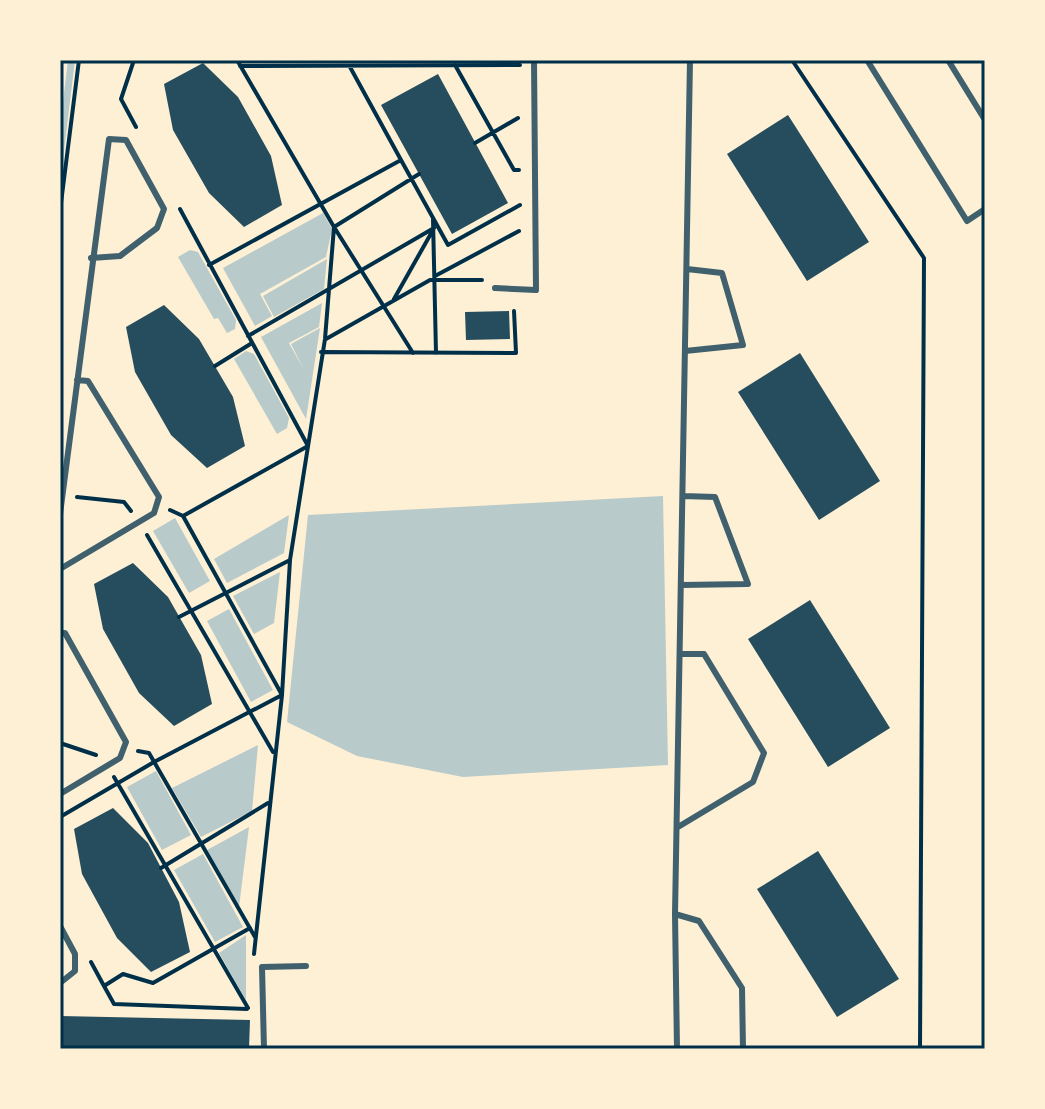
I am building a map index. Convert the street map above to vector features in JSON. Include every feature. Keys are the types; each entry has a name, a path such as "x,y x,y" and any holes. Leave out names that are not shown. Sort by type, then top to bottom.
{"lane":[{"path":"495,284 536,290 534,60"},
{"path":"677,1049 675,914 690,60"},
{"path":"867,60 967,221 985,209"},
{"path":"948,60 985,120"},
{"path":"60,514 63,471 91,258 109,139 126,140 164,209 157,228 120,256 91,258"},
{"path":"685,351 743,345 722,273 687,269"},
{"path":"60,569 154,513 159,497 88,381 77,380"},
{"path":"681,585 748,584 715,497 683,496"},
{"path":"60,633 65,633 126,742 120,758 60,794"},
{"path":"678,827 753,782 764,753 704,654 681,654"},
{"path":"675,914 699,921 742,988 743,1049"},
{"path":"60,926 75,954 75,971 60,983"},
{"path":"264,1049 262,967 306,966"}],"path":[{"path":"60,211 79,60"},
{"path":"134,60 121,99 143,141"},
{"path":"237,60 334,227 413,353"},
{"path":"792,60 924,258 920,1049"},
{"path":"240,66 520,62 520,78"},
{"path":"455,65 514,170 520,170"},
{"path":"350,66 448,245 521,204"},
{"path":"475,143 520,116 520,130"},
{"path":"520,157 521,181"},
{"path":"209,265 401,160"},
{"path":"334,227 419,174"},
{"path":"521,193 521,244"},
{"path":"173,196 308,446"},
{"path":"433,218 436,353"},
{"path":"253,967 282,695 290,560 325,339 334,227"},
{"path":"248,336 434,228"},
{"path":"393,301 434,228"},
{"path":"325,339 521,230"},
{"path":"434,278 495,284"},
{"path":"321,352 516,353 514,311"},
{"path":"215,366 252,343"},
{"path":"183,516 308,446"},
{"path":"62,495 124,502 140,521 275,754"},
{"path":"157,503 183,516 282,695"},
{"path":"179,617 226,590 290,560"},
{"path":"60,817 154,762 282,695"},
{"path":"60,743 92,751 107,766 162,866 248,1009"},
{"path":"123,749 149,753 256,939"},
{"path":"162,866 269,803"},
{"path":"104,986 123,974 153,983 250,928"},
{"path":"89,959 114,1004 248,1009"},
{"path":"248,1009 250,995"}],"shaded area":[{"path":"68,60 75,60 60,184 60,127"},
{"path":"323,213 332,229 326,257 260,294 272,316 255,326 223,268"},
{"path":"190,250 198,252 236,320 235,329 227,333 218,318 214,319 178,257"},
{"path":"327,259 324,289 274,317 263,296"},
{"path":"322,303 319,327 289,343 304,370 291,344 320,328 306,419 261,337"},
{"path":"246,351 254,354 289,418 287,428 277,434 234,359"},
{"path":"663,496 668,765 463,777 357,756 287,722 308,515"},
{"path":"289,515 284,553 227,583 214,559"},
{"path":"175,518 210,581 189,593 153,531"},
{"path":"280,572 274,623 254,634 233,596"},
{"path":"229,609 273,690 251,702 207,621"},
{"path":"258,745 252,811 201,837 172,788"},
{"path":"156,771 191,835 162,850 127,787"},
{"path":"249,827 239,907 207,850"},
{"path":"203,854 243,927 215,942 174,870"},
{"path":"246,935 246,1000 219,953"}],"building":[{"path":"203,63 238,97 271,156 282,205 244,227 209,193 173,130 164,84"},
{"path":"438,74 508,203 452,234 381,105"},
{"path":"788,115 869,242 807,281 727,154"},
{"path":"164,305 199,339 233,397 245,446 207,468 171,435 135,372 126,327"},
{"path":"509,311 510,339 466,340 465,312"},
{"path":"800,353 880,481 819,520 738,392"},
{"path":"133,563 168,597 201,655 212,704 174,726 139,693 103,629 94,584"},
{"path":"810,600 890,728 828,767 748,639"},
{"path":"113,808 148,843 179,902 190,952 151,972 117,938 82,874 74,829"},
{"path":"818,851 899,979 837,1017 757,889"},
{"path":"60,1016 250,1020 249,1049 60,1049"}]}
